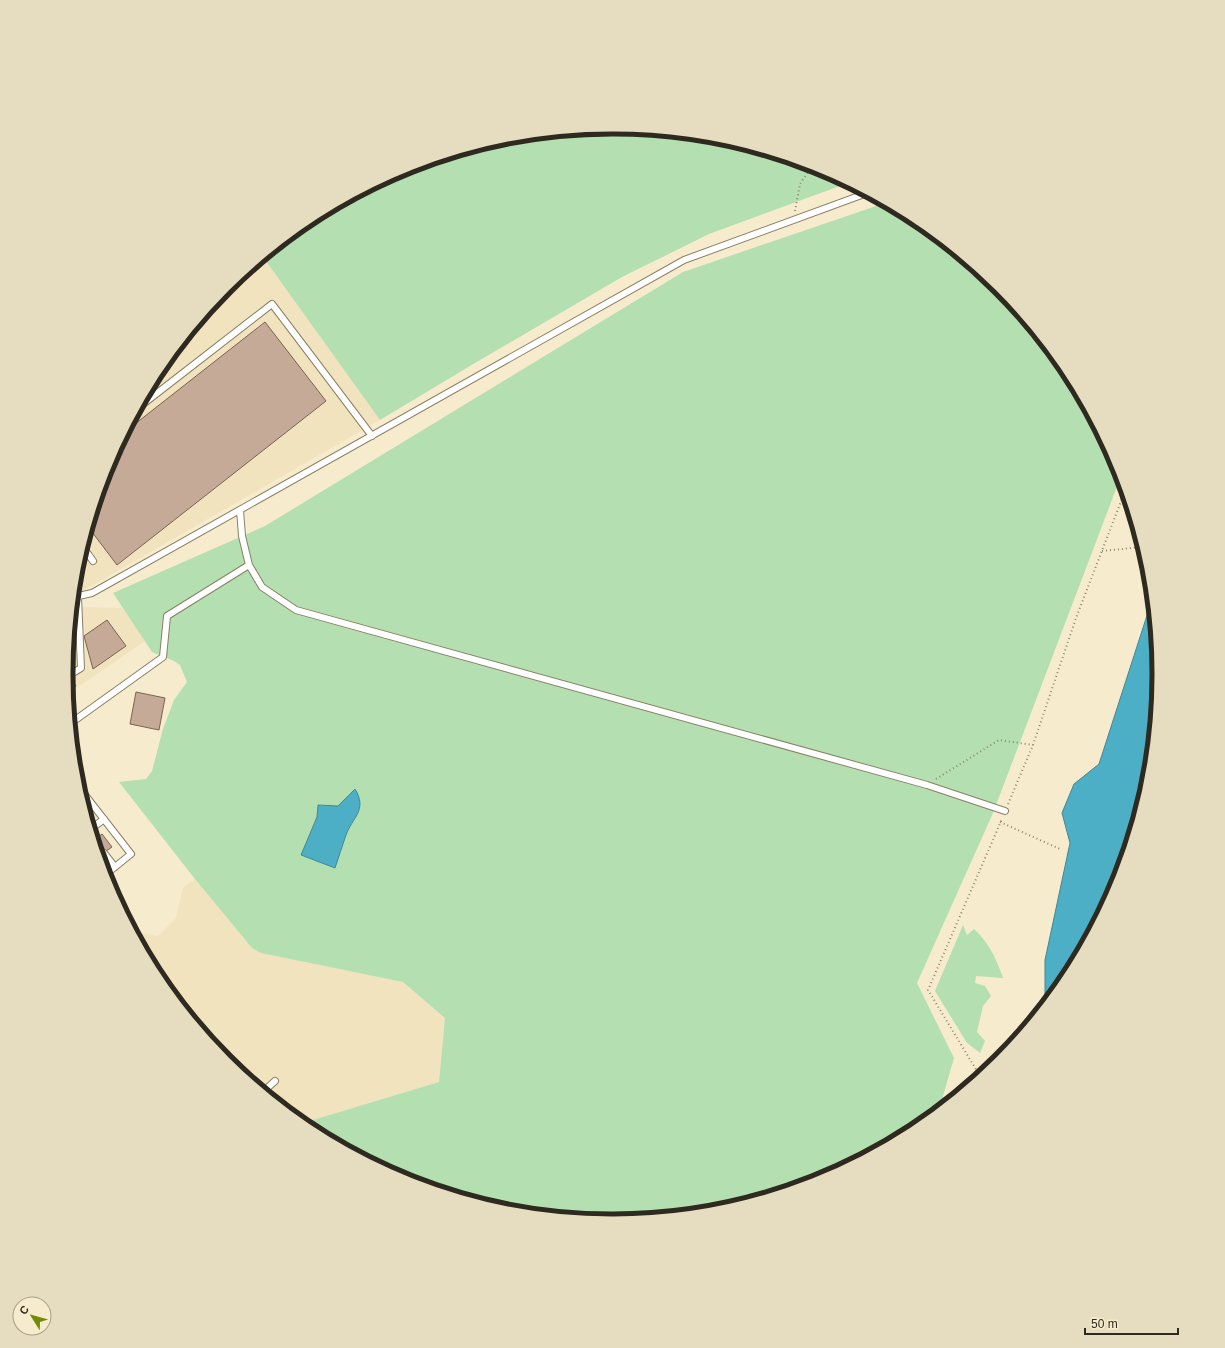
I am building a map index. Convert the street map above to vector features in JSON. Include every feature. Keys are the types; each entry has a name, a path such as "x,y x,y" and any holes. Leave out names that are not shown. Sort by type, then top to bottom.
{"lane":[{"path":"79,596 92,593 684,260 861,195"},
{"path":"147,401 272,304 372,436"},
{"path":"240,510 242,536 249,565 262,588 296,610 926,785 1005,811"},
{"path":"87,552 93,561"},
{"path":"75,720 163,657 167,616 249,565"},
{"path":"73,673 81,668 77,612"},
{"path":"87,798 131,854 111,871"},
{"path":"95,825 104,819"},
{"path":"104,853 115,867"},
{"path":"267,1088 275,1081"}],"path":[{"path":"793,220 800,184 808,172"},
{"path":"977,1071 928,990 1033,745 1076,618 1122,499"},
{"path":"1102,551 1137,547"},
{"path":"926,785 999,740 1033,745"},
{"path":"1000,822 1060,849"}],"shaded area":[{"path":"266,261 380,420 80,593 91,534 102,501 114,468 145,404 184,346 207,318"},
{"path":"78,607 123,608 145,641 73,690 74,639"},
{"path":"195,879 252,948 261,953 403,982 445,1018 439,1082 310,1121 284,1102 257,1080 207,1030 164,974 139,933 158,936 176,918 183,888"}],"green space":[{"path":"612,134 683,139 718,145 786,163 841,186 709,234 622,277 380,420 266,261 313,225 374,190 439,163 507,145 542,139"},
{"path":"879,205 912,225 968,268 1018,318 1061,374 1080,404 1096,435 1117,486 993,813 917,983 954,1058 943,1101 912,1123 851,1158 786,1185 718,1203 683,1209 612,1214 542,1209 507,1203 439,1185 374,1158 310,1121 439,1082 445,1018 403,982 261,953 252,948 195,879 119,782 146,779 152,771 163,729 174,700 187,682 180,665 152,652 113,593 265,526 683,272","holes":["354,790 356,818 346,833 335,868 302,855 317,817 318,805 338,806"]},
{"path":"963,925 967,935 974,929 988,945 995,957 1003,978 976,976 975,983 985,986 991,996 983,1006 977,1032 985,1041 980,1053 967,1043 935,991"}],"water":[{"path":"1148,612 1151,639 1151,709 1142,779 1134,814 1111,880 1096,913 1080,944 1045,996 1045,960 1070,843 1062,813 1074,784 1099,764"},
{"path":"355,789 359,796 360,803 358,814 346,835 335,868 301,855 317,817 318,805 338,806"}],"building":[{"path":"265,322 326,401 117,565 92,532 114,468 135,424"},
{"path":"107,620 126,646 93,669 84,636"},
{"path":"136,692 165,698 159,730 130,724"},
{"path":"102,834 112,847 104,853 99,837"}]}
